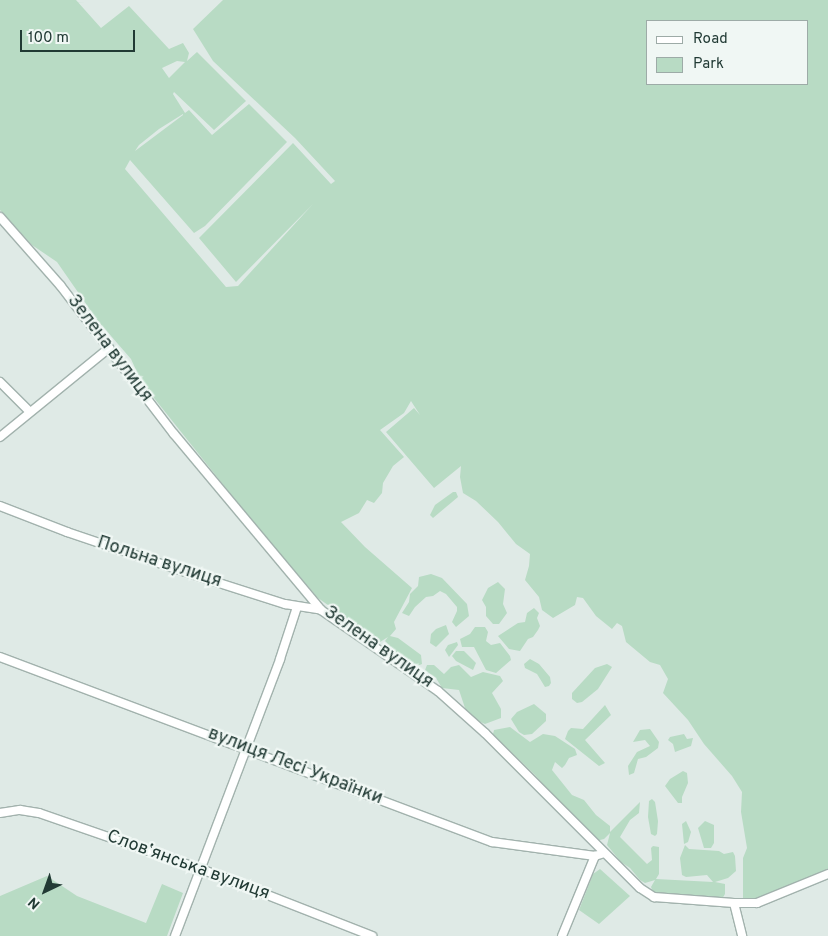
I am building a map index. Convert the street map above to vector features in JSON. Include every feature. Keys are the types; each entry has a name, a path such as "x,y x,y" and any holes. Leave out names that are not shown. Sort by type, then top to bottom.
{"street":[{"name":"Зелена вулиця","path":"0,217 60,285 174,434 322,610 438,691 486,733 640,888 654,897 734,904 757,903 828,874"},
{"path":"0,437 109,348"},
{"path":"0,382 30,412"},
{"name":"Польна вулиця","path":"0,506 67,532 194,575 297,607 322,610"},
{"path":"175,936 280,659 297,607"},
{"name":"вулиця Лесі Українки","path":"0,657 492,842 595,856"},
{"name":"Словʼянська вулиця","path":"0,813 20,810 40,813 201,870 372,936"},
{"path":"562,936 595,856 604,853"},
{"path":"734,904 742,936"}],"green space":[{"path":"0,0 76,0 101,28 129,6 169,49 183,43 189,53 187,61 197,52 246,101 214,130 174,92 173,94 185,113 189,110 212,135 249,104 287,142 205,226 194,233 130,160 125,169 226,287 238,286 313,204 236,282 199,238 293,143 331,184 335,181 295,138 213,61 193,29 223,0 828,0 828,869 757,898 743,898 743,858 747,848 741,812 742,792 732,776 704,744 688,720 663,693 668,679 660,665 650,662 626,642 622,626 617,623 612,629 596,616 583,598 577,597 575,605 553,618 542,610 539,597 525,580 530,554 516,544 498,522 476,501 463,493 460,477 461,466 434,488 386,432 414,408 420,415 411,401 404,413 380,430 404,457 393,466 383,483 382,493 374,503 367,500 359,513 341,522 365,547 412,588 394,622 396,629 390,636 398,638 421,655 422,664 412,668 385,641 388,637 380,642 318,598 253,522 142,383 131,359 98,321 57,262 32,245 0,210","holes":["177,61 185,62 169,78 162,68","183,115 135,151 139,145 159,129"]},
{"path":"453,492 456,492 458,497 433,518 430,515 435,505"},
{"path":"431,574 442,578 467,604 469,616 456,627 452,622 457,607 446,594 440,591 433,596 426,597 415,607 409,616 402,613 409,602 410,594 418,586 419,577"},
{"path":"498,582 505,589 503,604 507,613 499,624 493,624 486,616 486,607 482,600 488,588"},
{"path":"534,608 539,613 537,618 540,626 538,630 533,637 528,639 520,651 509,649 498,636 518,623 525,622 527,613"},
{"path":"446,625 449,634 436,647 430,643 431,634 436,629"},
{"path":"475,627 485,627 488,632 486,641 491,645 500,643 510,656 511,660 496,673 486,670 474,647 462,647 460,639 470,634"},
{"path":"457,642 458,645 449,657 445,650 448,645"},
{"path":"456,651 464,651 476,663 473,670 456,661 452,656"},
{"path":"530,659 539,664 550,677 551,683 549,686 545,687 537,674 525,668 524,664"},
{"path":"607,664 612,667 598,689 582,702 577,703 572,699 572,693 595,668"},
{"path":"427,665 434,665 444,674 451,667 459,665 471,677 483,672 500,676 503,681 492,693 501,709 501,718 485,724 472,718 466,711 459,690 442,688 436,678 425,670"},
{"path":"534,704 546,714 546,721 532,734 524,735 519,732 511,719 517,712"},
{"path":"605,705 611,715 585,740 605,763 599,766 565,739 571,728 583,729"},
{"path":"510,727 530,742 543,734 555,736 575,749 577,755 569,758 562,768 555,762 552,770 572,795 584,800 596,815 610,826 610,832 640,802 639,813 630,820 620,837 647,864 652,860 651,848 653,846 659,847 659,874 656,879 713,882 707,875 686,877 682,875 680,858 685,845 689,849 719,851 724,854 733,852 736,871 728,878 715,882 725,884 725,894 722,899 654,894 651,887 655,880 645,883 640,880 607,845 610,833 604,839 596,841 535,775 493,734 494,730"},
{"path":"650,729 659,742 658,748 646,757 638,759 634,773 629,775 628,766 637,752 650,746 645,740 633,742 640,730"},
{"path":"684,734 687,739 693,738 691,746 675,752 673,744 668,740 670,737"},
{"path":"683,771 687,773 688,783 682,797 682,803 678,803 665,786 670,779"},
{"path":"652,799 655,802 658,821 657,834 655,836 651,834 648,817 649,801"},
{"path":"686,821 691,832 688,842 684,844 682,824"},
{"path":"705,821 714,825 714,843 711,848 704,848 698,828"},
{"path":"600,869 630,896 599,924 579,910 593,874"},
{"path":"47,876 77,896 146,923 162,884 183,893 167,936 0,936 0,896"}]}
